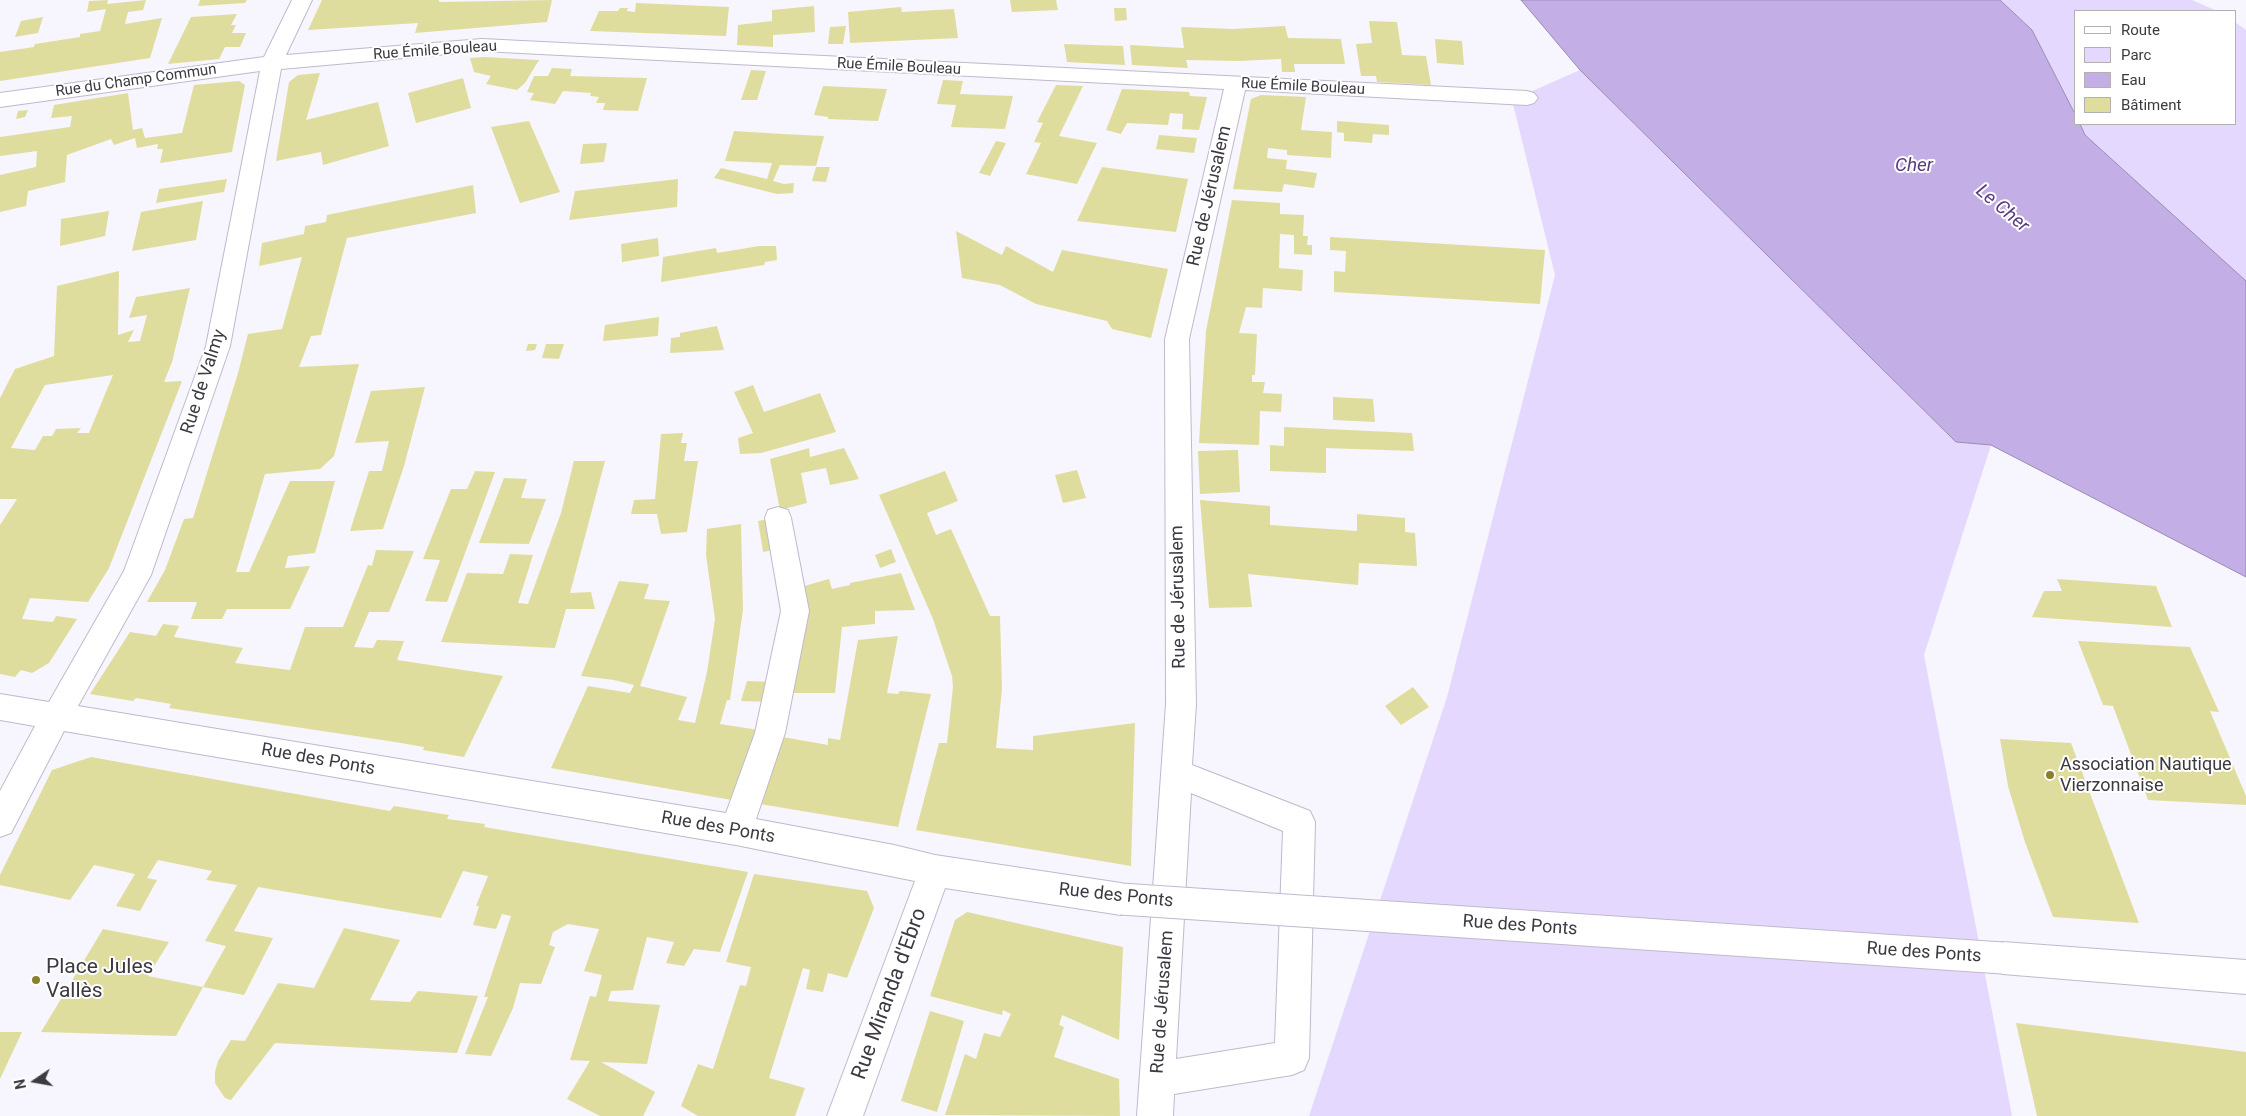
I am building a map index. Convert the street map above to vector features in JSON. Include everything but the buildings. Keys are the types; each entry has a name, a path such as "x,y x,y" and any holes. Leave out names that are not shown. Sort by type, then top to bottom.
{"street":[{"name":"Rue de Valmy","path":"0,822 57,715 137,575 218,346 272,63 302,0"},
{"name":"Rue Émile Bouleau","path":"272,63 482,45 1527,98"},
{"name":"Rue du Champ Commun","path":"0,100 272,63"},
{"name":"Rue de Jérusalem","path":"1156,1116 1181,704 1176,338 1236,84"},
{"path":"736,830 770,732 795,611 778,518"},
{"name":"Rue des Ponts","path":"0,707 57,715 736,830 894,860 935,871 1121,899 2003,958 2246,977"},
{"path":"1158,1079 1292,1058 1299,822 1177,773"},
{"name":"Rue Miranda d'Ebro","path":"845,1116 935,871"}],"green space":[{"path":"2000,0 2192,0 2215,10 2074,10 2074,112 2032,30"},
{"path":"2236,23 2246,30 2246,281 2085,135 2080,125 2236,125"},
{"path":"1580,70 1956,442 1991,445 1924,655 2012,1116 1309,1116 1447,697 1555,275 1512,100"}],"water":[{"name":"Cher","path":"1521,0 2000,0 2032,30 2074,112 2074,125 2080,125 2085,135 2246,281 2246,577 1991,445 1956,442 1580,70"}],"place":[{"name":"Association Nautique Vierzonnaise","path":"2050,775"},
{"name":"Place Jules Vallès","path":"36,980"}],"water label":[{"name":"Le Cher","path":"2002,209"}]}
